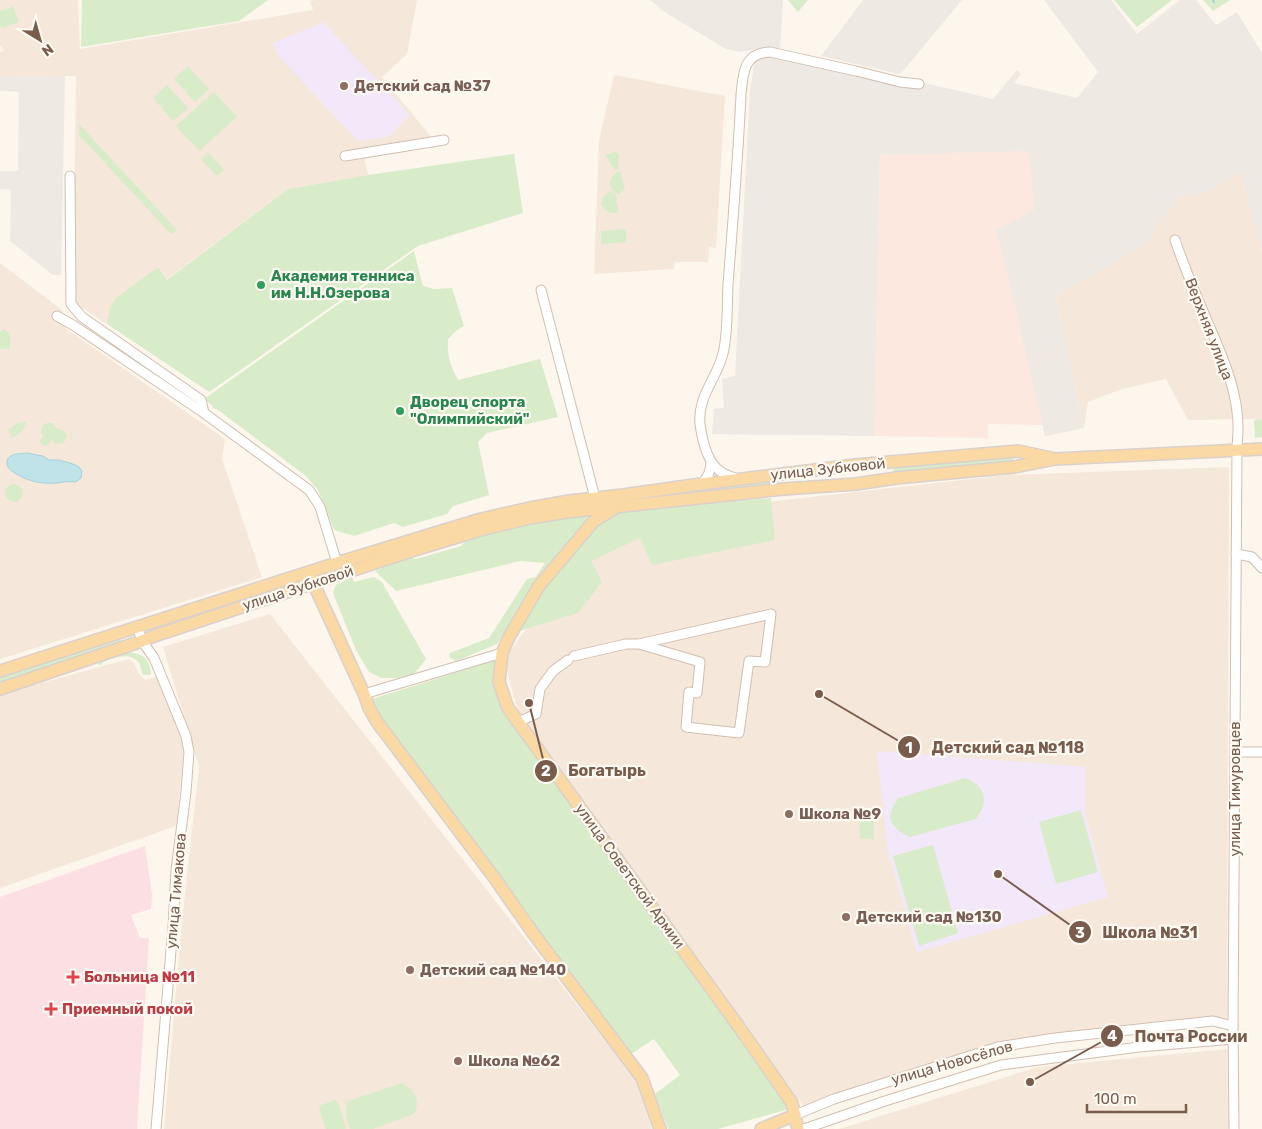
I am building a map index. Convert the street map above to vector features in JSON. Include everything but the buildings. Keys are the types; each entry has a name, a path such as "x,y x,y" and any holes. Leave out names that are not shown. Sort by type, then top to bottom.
{"main road":[{"name":"улица Зубковой","path":"0,689 142,641 311,577 337,563 481,519 559,503 599,501 619,506 1014,467 1055,459 1262,449"},
{"name":"улица Зубковой","path":"0,671 137,626 411,551 484,529 530,518 567,512 623,495 855,465 1018,451 1055,459"},
{"path":"1014,467 1022,462 1023,455 1018,451"},
{"path":"893,462 888,468 890,474 896,478"},
{"path":"876,463 882,468 884,475 877,481"},
{"path":"855,465 856,484"},
{"path":"772,490 781,486 780,480 773,475"},
{"path":"594,521 599,501"},
{"name":"улица Советской Армии","path":"619,506 594,521 539,586 509,636 502,653 500,682 508,708 792,1103 798,1129"},
{"path":"311,577 377,722 642,1078 660,1129"},
{"name":"улица Новосёлов","path":"761,1129 795,1115"}],"street":[{"path":"701,484 710,471 711,462 702,433 700,412 708,386 722,358 727,332 728,286 741,95 745,67 748,61 762,53 770,52 900,82 919,84"},
{"path":"344,156 444,140"},
{"path":"70,176 71,304 82,317 201,400 204,412"},
{"name":"Верхняя улица","path":"1175,240 1228,373 1235,402 1238,429 1237,450"},
{"path":"541,290 599,501"},
{"path":"58,316 204,412 309,490 320,508 337,563"},
{"path":"73,325 82,317"},
{"name":"улица Тимуровцев","path":"1234,1129 1237,450"},
{"path":"711,462 722,473 738,479"},
{"path":"1236,554 1252,557 1262,568"},
{"path":"518,722 536,714 540,689 553,671 571,658 626,644 639,644 772,614 765,662 749,661 739,733 686,727 689,692 697,693 700,662 639,644"},
{"name":"улица Тимакова","path":"137,626 142,641 154,658 186,736 189,752 176,870 156,1129"},
{"path":"364,694 502,653"},
{"path":"1235,752 1262,752"},
{"name":"улица Новосёлов","path":"795,1115 834,1099 998,1047 1055,1038 1213,1022 1233,1026"},
{"name":"улица Новосёлов","path":"804,1129 1001,1065 1139,1046 1234,1039"},
{"name":"улица Новосёлов","path":"879,1084 885,1102"}],"shaded area":[{"path":"0,0 78,0 80,49 313,10 310,1 316,0 417,0 407,54 382,77 433,139 362,148 368,175 288,189 107,324 73,302 76,76 0,77 0,53 4,50 0,45"},
{"path":"650,0 782,0 780,49 993,99 1017,70 1021,74 1014,83 1077,98 1098,72 1044,0 1111,0 1137,34 1180,0 1196,0 1216,25 1237,12 1262,53 1262,251 1240,171 1212,190 1195,197 1180,195 1145,245 1056,295 1084,428 1045,436 1005,264 995,231 1034,210 1029,151 880,155 874,436 712,434 714,409 724,408 722,379 735,376 750,90 757,49 740,52 726,49 663,11"},
{"path":"863,0 962,0 899,74 821,56"},
{"name":"Детский сад №37","path":"323,22 410,115 388,137 358,141 279,57 273,43"},
{"path":"614,75 725,96 716,248 709,247 708,262 675,262 674,269 594,274 599,140"},
{"path":"65,76 61,275 53,275 10,241 11,190 0,189 0,171 18,171 19,92 0,91 0,77"},
{"path":"1029,150 1034,210 995,231 1005,264 1043,425 988,424 988,438 874,436 880,155"},
{"path":"1240,171 1262,251 1262,419 1188,420 1166,379 1122,389 1088,402 1084,428 1056,295 1145,245 1180,195 1195,197 1212,190"},
{"path":"0,263 62,310 65,328 225,439 222,459 262,577 0,659"},
{"path":"1229,467 1227,1020 1000,1047 806,1110 519,716 504,659 607,520 1007,475"},
{"path":"270,614 636,1080 652,1129 164,1129 182,921 199,767 163,647"},
{"path":"129,659 134,663 139,674 145,680 156,677 181,737 184,751 176,826 0,888 0,694"},
{"path":"877,751 1085,767 1085,813 1108,897 917,952 888,851"},
{"name":"Больница №11","path":"145,846 152,895 151,909 131,915 140,938 149,938 137,1129 0,1129 0,897"},
{"path":"1227,1049 1228,1129 839,1129 1038,1067"}],"green space":[{"path":"82,0 268,0 239,21 81,47"},
{"path":"788,0 808,0 798,12"},
{"path":"1114,0 1172,0 1137,27"},
{"path":"1203,0 1230,0 1213,11"},
{"path":"13,6 19,22 2,28 0,25 0,10"},
{"path":"188,66 209,89 195,102 174,79"},
{"path":"167,85 188,108 173,121 153,98"},
{"path":"214,92 237,117 199,151 176,126"},
{"path":"79,124 177,230 171,234 79,135"},
{"path":"208,152 224,170 217,176 201,159"},
{"path":"616,152 619,155 619,168 615,170 605,155"},
{"name":"Академия тенниса им Н.Н.Озерова","path":"514,154 523,213 418,246 209,392 107,324 110,307 116,298 158,267 167,280 288,189 368,175"},
{"path":"620,171 625,189 618,195 612,189 610,182 613,176"},
{"path":"610,191 617,197 616,202 619,210 617,213 606,211 601,204 603,197"},
{"path":"626,229 626,242 601,244 601,231"},
{"path":"414,251 423,286 434,289 452,288 464,326 448,339 450,360 458,380 540,359 558,417 487,433 478,442 489,495 453,506 447,514 403,527 394,523 354,536 334,530 317,489 306,476 213,408 204,399"},
{"path":"4,329 10,334 10,349 0,349 0,332"},
{"path":"1262,419 1262,437 1255,438 1254,420"},
{"path":"26,422 21,432 10,439 11,434 8,430 17,423"},
{"path":"47,423 53,423 57,429 65,433 67,436 63,443 55,444 51,438 47,446 42,445 40,441 43,437 41,428"},
{"path":"1013,457 1014,461 897,475 893,471 896,466"},
{"path":"766,480 772,481 772,484 768,486 620,502 620,498"},
{"path":"10,484 18,484 23,489 21,500 10,502 5,497 5,489"},
{"path":"771,498 775,540 652,565 640,538 591,561 602,582 578,613 519,631 544,589 598,525 620,511"},
{"path":"574,515 590,518 535,583 497,644 456,661 449,657 450,653 489,638 527,579 536,577 545,563 520,561 396,591 375,571 410,557 416,559 461,546 468,539"},
{"path":"352,577 354,582 374,577 382,582 426,659 414,674 398,678 382,678 369,672 356,650 333,593 336,585"},
{"path":"287,586 150,633 151,627"},
{"path":"120,637 122,643 0,685 0,674"},
{"path":"126,652 136,653 144,657 149,664 151,674 143,675 139,663 127,656 107,660 102,665 98,664 98,661"},
{"path":"496,660 494,682 503,710 788,1104 789,1109 718,1129 668,1129 655,1094 680,1075 654,1039 631,1054 379,718 372,699"},
{"path":"965,778 977,785 983,795 983,807 976,819 910,837 897,830 893,825 890,816 891,810 899,798"},
{"path":"873,810 874,839 860,839 859,811"},
{"path":"1081,810 1098,872 1056,884 1039,822"},
{"path":"933,845 958,933 919,946 893,856"},
{"path":"402,1083 416,1096 417,1104 414,1114 373,1129 350,1129 346,1115 348,1101"},
{"path":"335,1100 339,1105 346,1129 326,1129 319,1109 321,1105"}],"water":[{"path":"27,453 78,466 82,471 81,478 76,482 40,483 10,470 7,465 8,458 12,455"}],"place":[{"name":"Детский сад №37","path":"344,86"},
{"name":"Академия тенниса им Н.Н.Озерова","path":"261,285"},
{"name":"Дворец спорта \"Олимпийский\"","path":"400,411"},
{"name":"Детский сад №118","path":"819,694"},
{"name":"Богатырь","path":"529,703"},
{"name":"Школа №9","path":"789,814"},
{"name":"Школа №31","path":"998,874"},
{"name":"Детский сад №130","path":"846,917"},
{"name":"Детский сад №140","path":"410,970"},
{"name":"Больница №11","path":"73,977"},
{"name":"Приемный покой","path":"51,1009"},
{"name":"Школа №62","path":"458,1061"},
{"name":"Почта России","path":"1030,1082"}]}
